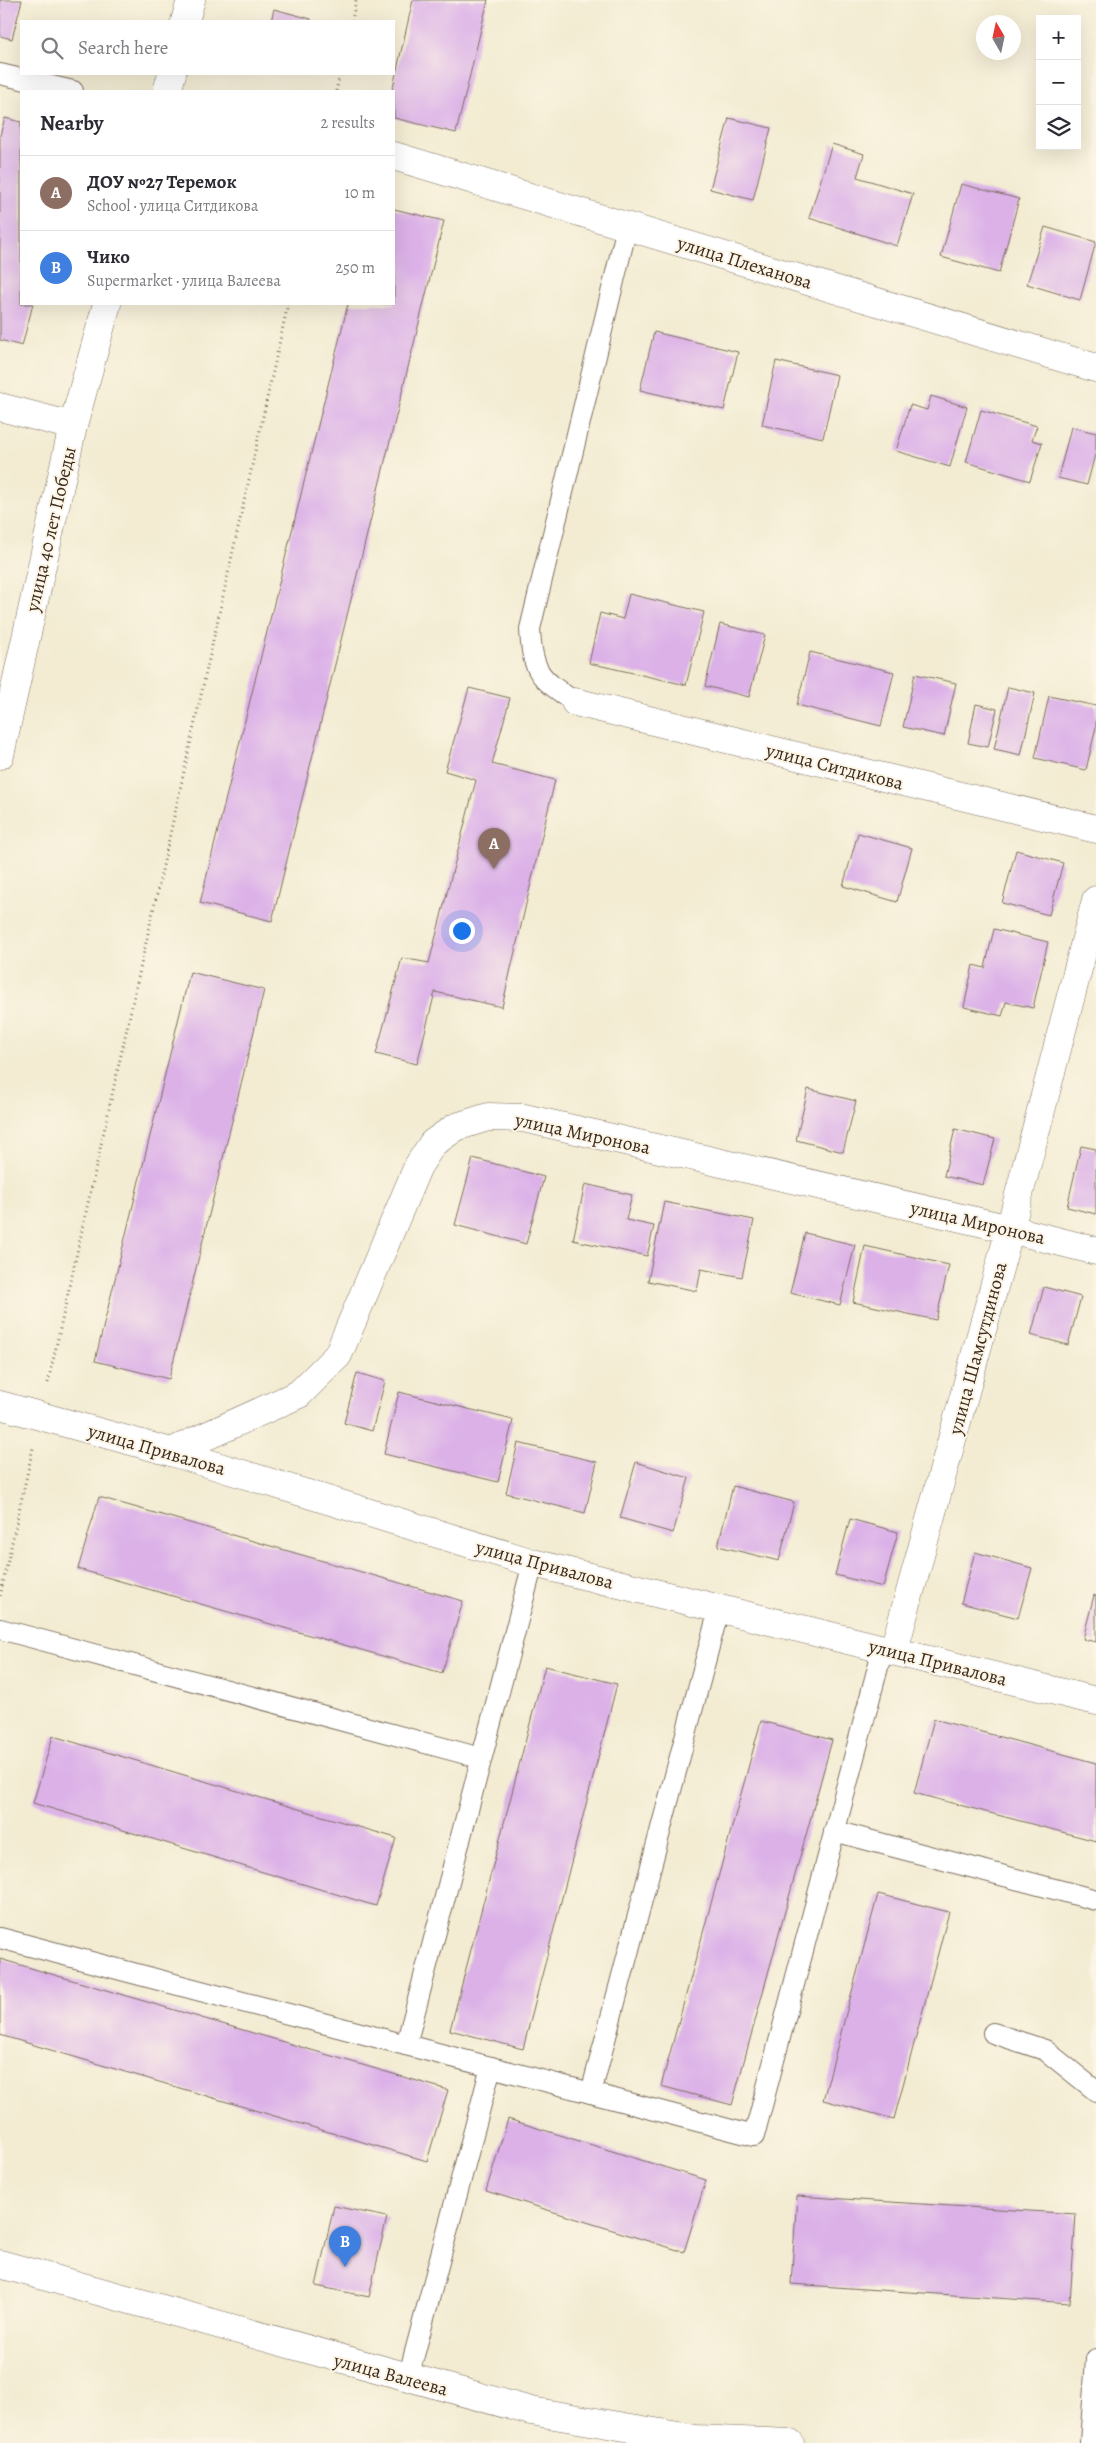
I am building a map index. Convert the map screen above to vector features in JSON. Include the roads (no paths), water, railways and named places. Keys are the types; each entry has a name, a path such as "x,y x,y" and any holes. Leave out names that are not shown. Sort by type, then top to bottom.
{"street":[{"path":"185,20 191,0"},
{"name":"улица Плеханова","path":"395,156 1096,368"},
{"name":"улица 40 лет Победы","path":"0,755 73,426 107,305"},
{"path":"0,407 73,426"},
{"name":"улица Ситдикова","path":"575,702 1096,829"},
{"name":"улица Шамсутдинова","path":"888,1649 1010,1228 1096,900"},
{"name":"улица Миронова","path":"171,1452 299,1394 338,1355 418,1166 428,1150 433,1143 456,1127 488,1117 524,1118 1010,1228 1096,1251"},
{"name":"улица Привалова","path":"0,1405 171,1452 533,1563 1096,1701"},
{"name":"улица Валеева","path":"0,2264 531,2411 686,2438 790,2443"}],"lane":[{"path":"0,74 69,90"},
{"path":"575,702 545,682 531,656 530,629 627,227"},
{"path":"406,2045 533,1563"},
{"path":"591,2093 719,1608"},
{"path":"0,1629 481,1758"},
{"path":"0,1938 754,2136 834,1831 888,1649"},
{"path":"834,1831 1096,1900"},
{"path":"993,2033 1045,2050 1096,2091"},
{"path":"408,2378 491,2067"},
{"path":"1090,2443 1096,2359"}],"place":[{"name":"ДОУ №27 Теремок","path":"494,869"},
{"name":"Чико","path":"345,2267"}]}
